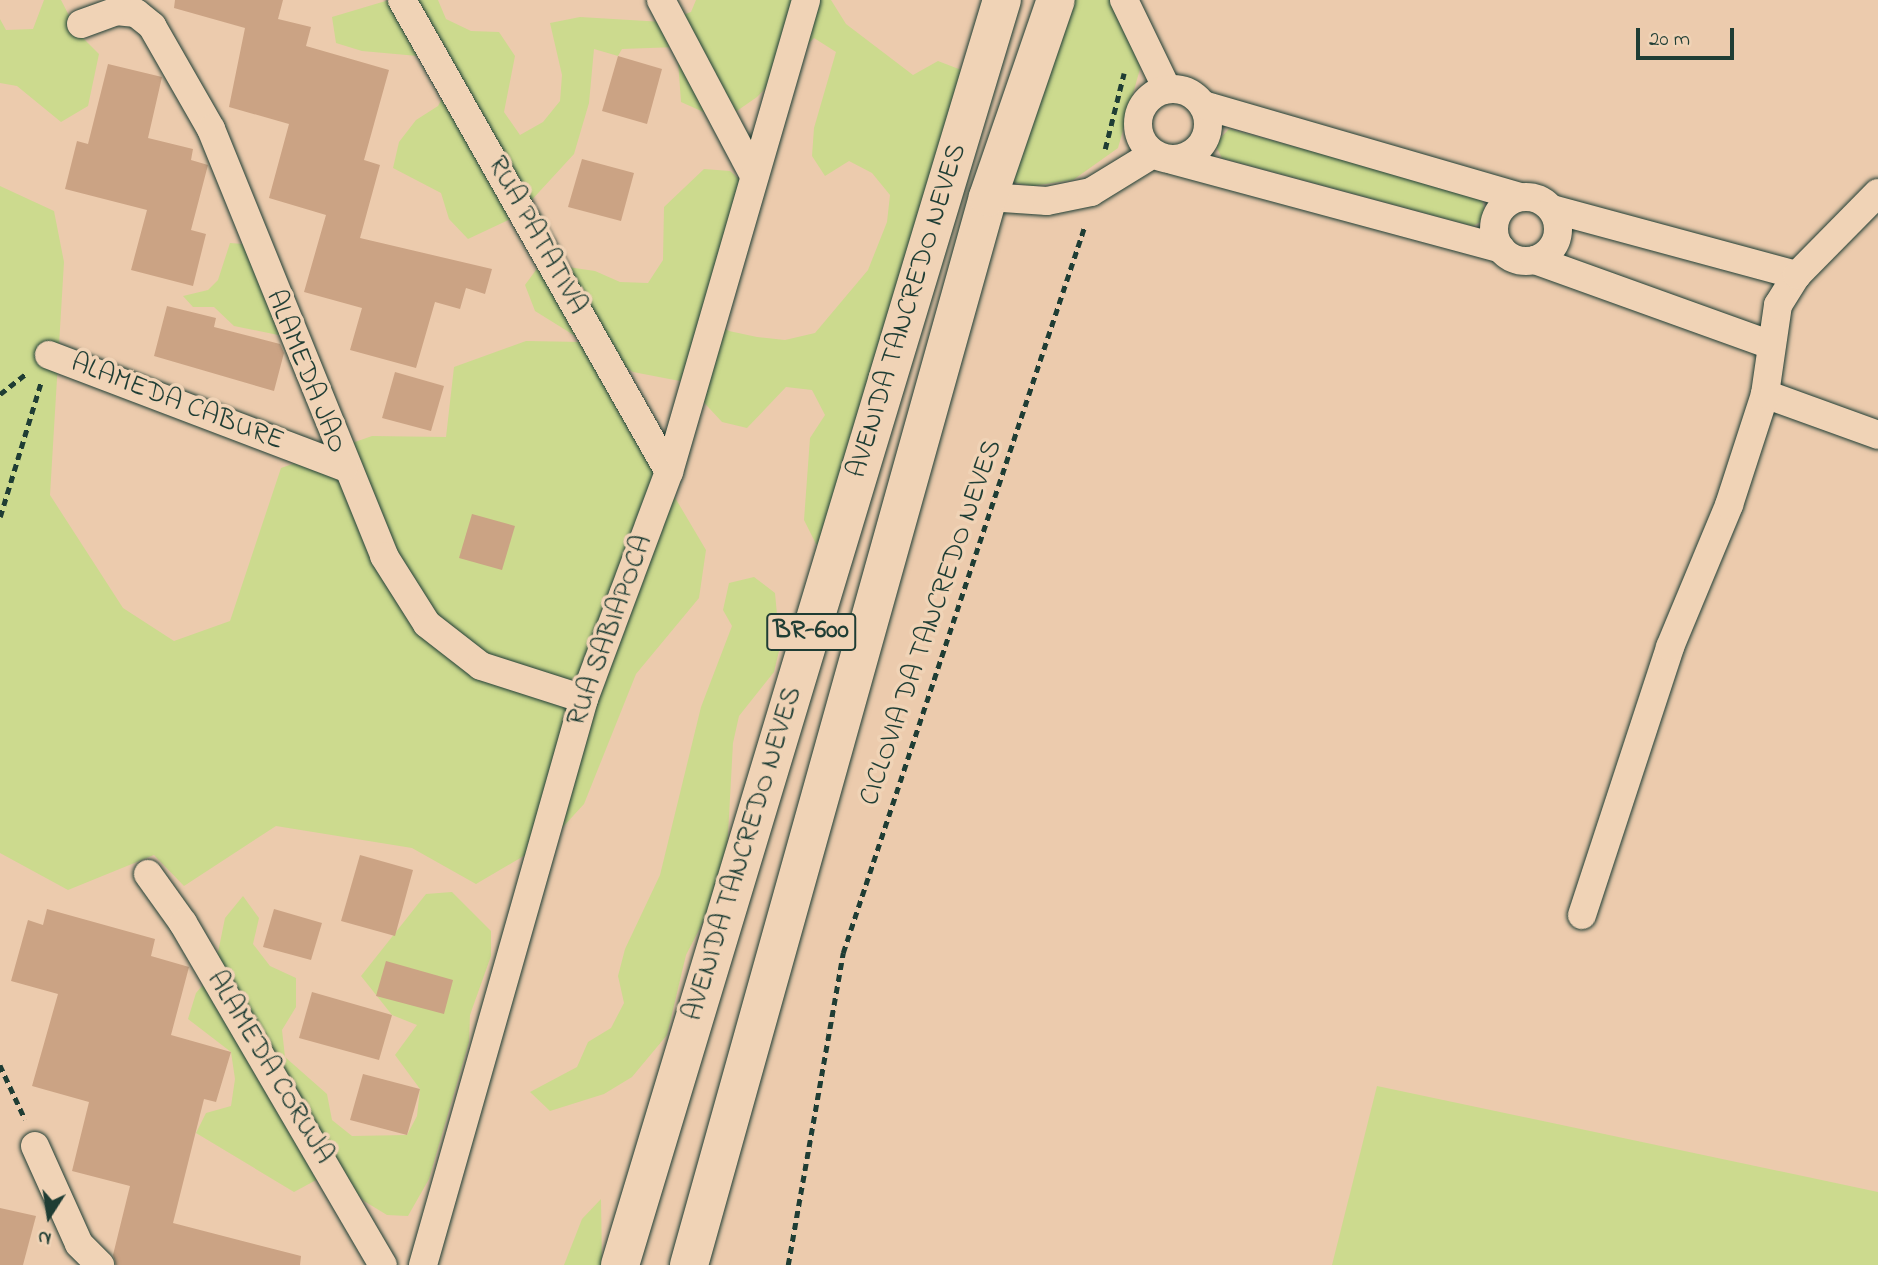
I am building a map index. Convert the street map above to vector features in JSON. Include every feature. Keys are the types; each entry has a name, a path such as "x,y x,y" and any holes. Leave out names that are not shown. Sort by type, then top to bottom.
{"main road":[{"name":"AVENIDA TANCREDO NEVES","path":"620,1265 1002,0"},
{"name":"AVENIDA TANCREDO NEVES","path":"690,1265 988,197 1056,0"}],"street":[{"name":"RUA PATATIVA","path":"402,0 668,472"},
{"path":"662,0 754,176"},
{"name":"RUA SABIAPOCA","path":"423,1265 584,699 668,472 806,0"},
{"path":"1124,0 1167,89"},
{"name":"ALAMEDA JAO","path":"82,24 116,11 136,13 152,26 211,129 344,467 384,556 427,624 481,666 584,699"},
{"path":"988,197 1048,201 1091,192 1163,157 1196,152 1204,142 1208,117 1203,105 1194,95 1167,89"},
{"path":"1167,89 1140,111 1139,135 1163,157 1501,249 1522,261 1535,260 1768,344"},
{"path":"1203,105 1520,197 1543,201 1552,209 1797,275"},
{"path":"1583,915 1670,647 1729,505 1765,394 1768,344 1778,305 1797,275 1878,193"},
{"path":"1501,249 1495,218 1520,197"},
{"path":"1535,260 1557,239 1552,209"},
{"name":"ALAMEDA CABURE","path":"49,355 344,467"},
{"path":"1765,394 1878,435"},
{"name":"ALAMEDA CORUJA","path":"148,874 190,935 383,1265"},
{"path":"35,1146 79,1244 100,1265"}],"path":[{"path":"1101,162 1126,67"},
{"name":"CICLOVIA DA TANCREDO NEVES","path":"788,1265 843,953 1087,216"},
{"path":"0,394 49,355"},
{"path":"0,517 49,355"},
{"path":"0,1065 35,1146"}],"green space":[{"path":"44,0 61,0 78,33 99,54 88,106 61,122 17,86 0,83 0,19 6,30 33,29"},
{"path":"389,0 438,0 446,19 471,31 499,32 515,56 504,112 520,135 543,122 560,101 562,75 550,23 580,17 663,22 691,12 696,0 831,0 846,24 913,75 938,61 964,71 842,538 816,544 804,520 810,438 825,415 812,390 786,387 747,428 722,422 685,382 633,372 535,311 525,285 541,263 595,271 620,282 648,283 663,260 664,207 704,169 730,171 751,190 705,316 729,331 757,337 785,340 815,333 868,270 887,222 890,195 872,173 849,161 825,176 812,156 814,128 836,52 814,38 757,97 734,113 708,114 681,102 677,47 622,49 618,56 594,49 589,103 574,154 517,216 468,239 449,219 441,193 393,168 399,142 416,120 438,106 451,82 440,58 362,51 336,43 332,17"},
{"path":"1066,0 1114,0 1141,65 1118,148 1073,180 1032,186 1012,182"},
{"path":"1229,129 1481,197 1487,218 1473,226 1222,158 1215,144"},
{"path":"0,186 54,211 64,262 50,495 123,608 174,641 230,621 281,468 372,436 446,437 454,367 526,341 583,342 706,550 699,598 636,674 584,804 551,840 476,884 412,848 276,826 184,886 154,855 68,890 0,853"},
{"path":"230,243 243,244 288,337 234,326 214,307 193,307 183,296 208,290 218,280"},
{"path":"754,577 775,593 780,647 774,672 739,716 733,743 727,853 713,903 686,955 667,1035 632,1077 604,1094 550,1111 530,1092 577,1067 588,1042 611,1028 624,1003 618,976 625,949 660,875 701,707 732,626 723,610 729,583"},
{"path":"452,892 491,931 491,956 470,1015 469,1042 429,1179 408,1216 387,1215 364,1201 340,1175 318,1179 294,1192 196,1133 206,1113 231,1106 235,1079 231,1052 188,1019 196,993 214,972 225,918 243,896 259,918 253,944 270,966 296,978 296,1007 282,1030 285,1057 327,1094 332,1120 352,1136 407,1135 417,1116 420,1089 395,1055 417,1025 392,1015 361,976 426,894"},
{"path":"1377,1086 1878,1192 1878,1265 1332,1265"},
{"path":"601,1199 602,1265 564,1265 582,1219"}],"building":[{"path":"175,0 283,0 278,19 311,27 306,46 389,70 364,160 380,165 360,238 492,269 485,294 466,288 460,309 435,302 416,368 350,350 362,308 304,292 326,215 269,198 289,124 229,107 245,28 174,8"},
{"path":"618,56 662,69 647,124 602,111"},
{"path":"108,64 162,77 148,138 193,149 191,160 208,165 191,230 206,234 193,286 131,270 147,210 65,189 77,141 88,144"},
{"path":"582,159 634,173 621,221 568,207"},
{"path":"167,306 216,318 214,327 280,344 284,353 274,391 154,356"},
{"path":"395,372 444,386 431,431 382,418"},
{"path":"472,514 515,526 502,570 459,558"},
{"path":"360,855 413,870 395,936 341,921"},
{"path":"47,909 155,939 151,956 189,967 171,1035 231,1052 216,1102 204,1099 173,1223 301,1256 300,1265 116,1265 113,1255 130,1186 72,1171 89,1102 32,1086 58,994 11,981 28,920 43,925"},
{"path":"274,909 322,923 311,960 263,947"},
{"path":"386,961 453,980 444,1014 376,996"},
{"path":"312,992 392,1015 379,1060 299,1038"},
{"path":"363,1074 420,1089 407,1135 350,1120"},
{"path":"0,1208 36,1216 23,1265 0,1265"}]}
